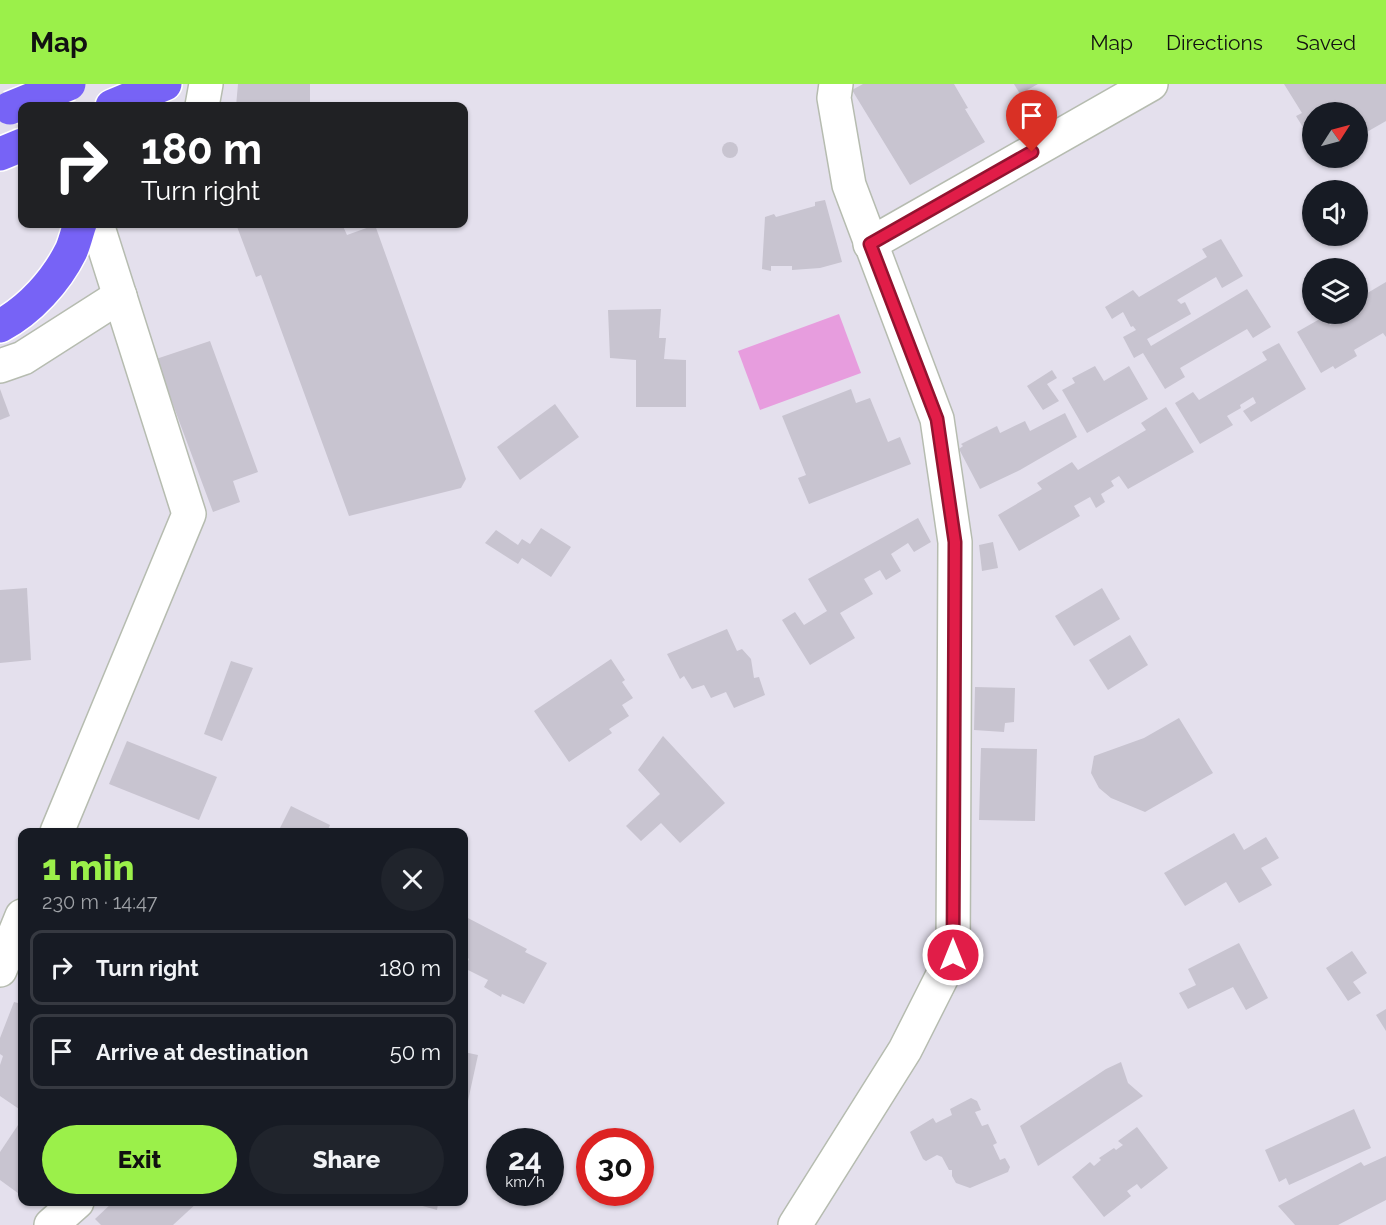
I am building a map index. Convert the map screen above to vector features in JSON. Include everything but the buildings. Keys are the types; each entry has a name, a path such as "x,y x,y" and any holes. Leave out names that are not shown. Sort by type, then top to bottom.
{"highway":[{"path":"24,102 68,84"},
{"path":"122,102 165,84"},
{"path":"0,154 18,147"},
{"path":"0,326 14,319 43,292 71,250 79,228"}],"street":[{"path":"68,84 70,102"},
{"path":"203,102 206,84"},
{"path":"795,1225 905,1050 953,955 955,542 937,419 849,185 834,98 836,84"},
{"path":"870,244 1151,84"},
{"path":"59,828 189,514 98,228"},
{"path":"0,366 23,358 120,296"},
{"path":"0,970 18,926"},
{"path":"51,1225 72,1206"}],"shaded area":[{"path":"839,314 861,373 760,410 738,351"}],"route":[{"path":"953,955 955,542 937,419 870,244 1032,152"}]}
